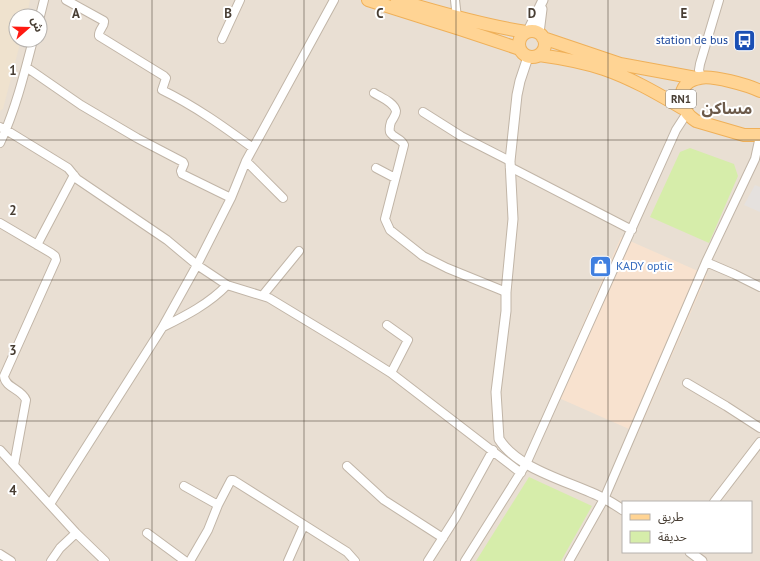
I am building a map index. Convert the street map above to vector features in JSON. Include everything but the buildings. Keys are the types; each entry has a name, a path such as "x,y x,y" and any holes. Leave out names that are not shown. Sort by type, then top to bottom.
{"main road":[{"name":"RN1","path":"368,0 460,29 529,54 571,60 605,69 637,83 686,111 696,120 744,135 760,136"},
{"name":"RN1","path":"397,0 457,18 534,34 620,64 698,78 710,77 760,91"},
{"path":"534,34 545,46 544,50 529,54 518,45 520,37 534,34"},
{"name":"RN1","path":"686,111 681,98 682,92 685,86 698,78"}],"street":[{"path":"66,0 104,21 99,36 164,76 166,78 162,90 184,101 253,148"},
{"path":"222,39 240,0"},
{"path":"50,504 162,328 197,265 231,198 246,160 334,0"},
{"path":"455,0 457,18"},
{"path":"698,78 700,64 719,0"},
{"path":"534,34 543,1"},
{"path":"0,143 3,129 26,67 31,48"},
{"path":"523,469 502,445 499,439 496,392 506,311 506,292 513,220 510,164 517,95 529,54"},
{"path":"26,67 81,105 137,138 183,162 184,164 181,171 182,174 231,198"},
{"path":"374,93 392,104 395,109 396,112 390,125 390,130 392,134 403,142 404,146 385,219 390,230 423,256 447,268 506,292"},
{"path":"465,561 523,469 676,130 686,111"},
{"path":"423,112 510,164 632,230"},
{"path":"3,129 68,168 74,176 167,240 197,265 227,285 247,292 263,295 391,373 493,450 523,469 604,499 622,509"},
{"path":"569,561 604,499 706,262 755,159 760,136"},
{"path":"246,160 283,198"},
{"path":"376,168 395,178"},
{"path":"37,245 74,176"},
{"path":"0,223 51,253 55,256 56,260 4,376 6,382 24,396 26,400 14,466"},
{"path":"263,295 299,251"},
{"path":"706,262 760,287"},
{"path":"162,328 215,297 227,285"},
{"path":"387,325 408,340 391,373"},
{"path":"687,383 760,428"},
{"path":"715,501 760,442"},
{"path":"0,450 76,533 105,561"},
{"path":"428,561 443,538 493,450"},
{"path":"347,466 384,500 443,538"},
{"path":"190,561 208,530 218,505 231,480 347,552 355,561"},
{"path":"184,486 218,505"},
{"path":"288,561 304,525"},
{"path":"51,561 60,548 76,533"},
{"path":"147,533 185,561"},
{"path":"691,553 702,561"},
{"path":"0,554 11,561"}],"shaded area":[{"path":"0,0 760,0 760,561 0,561"},
{"path":"0,0 30,0 28,8 8,8 8,48 19,48 3,109 0,111"},
{"path":"755,185 760,187 760,212 744,205"},
{"path":"621,237 707,275 638,433 552,395"}],"green space":[{"path":"690,148 734,164 738,176 709,243 650,217 680,152"},
{"path":"529,477 592,506 561,561 476,561"}],"place":[{"name":"station de bus","path":"744,40"},
{"name":"KADY optic","path":"601,266"}],"district":[{"name":"مساكن","path":"727,108"}]}
